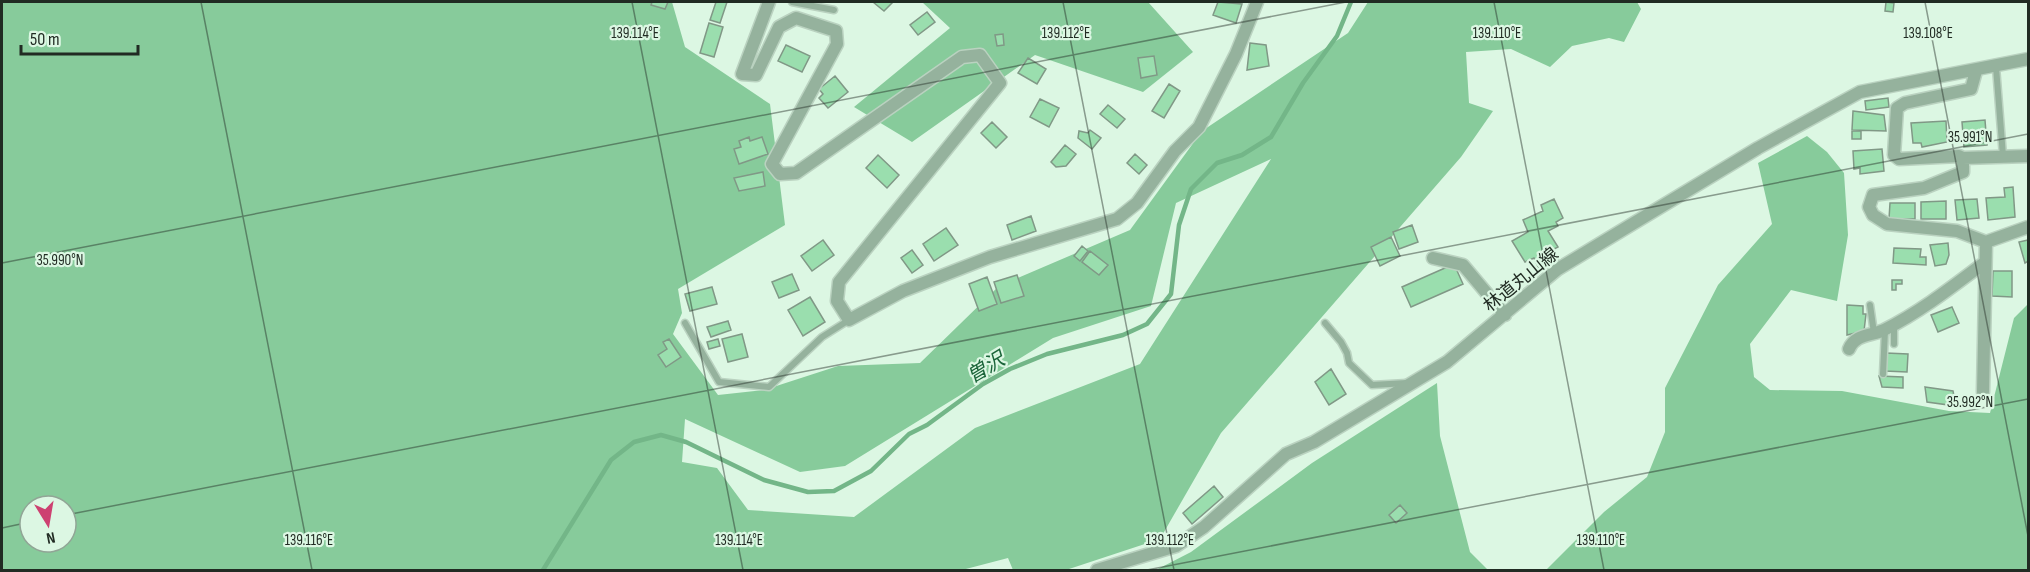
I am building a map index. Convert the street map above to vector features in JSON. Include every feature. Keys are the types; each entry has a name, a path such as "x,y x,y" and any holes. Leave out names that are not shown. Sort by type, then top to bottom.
{"street":[{"path":"769,2 742,74 756,75 779,27 796,18 836,31 837,37 837,44 772,164 780,174 796,173 962,57 980,55 1000,83 840,282 837,301 849,320 903,291 990,257 1117,219 1137,203 1175,151 1199,127 1236,54 1257,2"},
{"name":"林道丸山線","path":"1097,570 1176,546 1204,527 1286,454 1314,442 1447,362 1558,269 1758,148 1860,92 1976,72 2028,59"},
{"path":"1976,72 1971,89 1965,92 1905,103 1897,108 1894,154 1899,159 1909,160 1947,155 1963,158 2028,156"},
{"path":"1963,158 1963,172 1956,177 1915,190 1873,195 1869,207 1873,215 1887,224 1957,231 1986,242 2028,227"},
{"path":"1983,392 1986,242"},
{"path":"1433,258 1463,265 1504,315"},
{"path":"1849,349 1858,339 1884,329 1932,302 1984,263"}],"lane":[{"path":"792,2 834,10"},
{"path":"1996,67 2003,156"},
{"path":"1870,305 1894,344"},
{"path":"685,323 719,382 769,387 822,337 849,320"},
{"path":"1325,323 1344,347 1349,363 1372,385 1397,382 1411,384"},
{"path":"1883,374 1884,329"}],"green space":[{"path":"2,2 672,2 685,47 770,104 785,225 678,289 682,313 673,334 718,395 764,390 838,366 920,363 999,286 1130,230 1202,131 1348,33 1368,2 1637,2 1641,9 1624,42 1609,38 1572,46 1550,67 1511,49 1466,52 1469,103 1493,111 1461,157 1221,433 1160,539 1066,570 1013,570 1008,558 962,570 2,570","holes":["1271,159 1140,364 975,428 854,517 748,510 717,468 682,462 685,419 800,472 845,466 1053,338 1151,306 1176,203"]},
{"path":"922,2 1148,2 1193,52 1143,92 1035,55 912,142 854,107 950,28"},
{"path":"1807,136 1827,152 1844,173 1848,235 1837,301 1791,290 1750,344 1754,377 1770,390 1842,391 1949,411 1990,413 2014,318 2028,304 2028,570 1546,570 1604,512 1647,477 1665,432 1665,388 1718,285 1772,224 1758,163"},
{"path":"1437,383 1440,436 1470,552 1488,570 1156,570 1191,552 1312,463"}],"building":[{"path":"652,2 668,2 665,9 651,5"},
{"path":"716,2 727,2 720,23 710,20"},
{"path":"873,2 893,2 884,11"},
{"path":"1218,2 1242,4 1236,23 1213,15"},
{"path":"1886,2 1894,3 1893,12 1885,11"},
{"path":"927,12 935,22 918,35 910,25"},
{"path":"709,23 723,27 714,57 700,53"},
{"path":"1003,34 1004,45 997,46 995,35"},
{"path":"1250,43 1266,45 1269,66 1247,70"},
{"path":"786,45 810,56 802,72 778,61"},
{"path":"1154,56 1157,75 1141,78 1138,58"},
{"path":"1028,58 1046,69 1037,84 1018,73"},
{"path":"835,76 848,92 828,108 819,98 823,94 819,89"},
{"path":"1169,84 1180,91 1164,118 1152,111"},
{"path":"1888,98 1889,107 1866,110 1865,101"},
{"path":"1040,99 1059,108 1049,127 1030,117"},
{"path":"1108,105 1125,119 1117,128 1100,114"},
{"path":"1853,111 1884,115 1886,131 1852,130"},
{"path":"1985,120 1987,145 1964,147 1962,122"},
{"path":"1946,121 1947,142 1922,147 1921,143 1913,143 1911,123"},
{"path":"992,122 1007,137 996,148 981,133"},
{"path":"1090,130 1101,138 1092,149 1078,138 1079,131 1088,133"},
{"path":"1852,131 1861,131 1861,139 1852,139"},
{"path":"749,137 750,141 762,137 768,154 739,164 734,149 741,147 739,141"},
{"path":"1065,145 1076,154 1066,166 1056,167 1051,162"},
{"path":"1882,149 1884,171 1860,174 1860,168 1854,169 1853,151"},
{"path":"1135,154 1147,165 1139,174 1127,163"},
{"path":"878,155 899,175 887,188 866,168"},
{"path":"763,172 765,186 739,191 734,178"},
{"path":"2013,187 2015,217 1988,220 1986,198 2005,197 2004,188"},
{"path":"1554,199 1563,218 1556,222 1558,226 1548,231 1558,247 1554,249 1559,260 1539,269 1534,258 1525,262 1512,241 1528,232 1523,220 1543,211 1541,205"},
{"path":"1977,199 1979,218 1957,220 1955,200"},
{"path":"1946,201 1946,219 1921,219 1921,202"},
{"path":"1890,203 1915,203 1915,219 1889,219"},
{"path":"1031,216 1036,231 1012,240 1007,225"},
{"path":"1412,225 1418,242 1399,249 1393,232"},
{"path":"946,228 958,245 934,261 923,244"},
{"path":"1391,237 1400,256 1380,266 1371,247"},
{"path":"823,240 834,255 812,271 801,256"},
{"path":"2028,240 2028,261 2025,263 2019,242"},
{"path":"1948,243 1949,255 1946,264 1935,266 1930,245"},
{"path":"1082,246 1088,251 1080,261 1074,256"},
{"path":"1894,248 1921,249 1920,257 1926,257 1926,265 1893,263"},
{"path":"912,250 923,265 912,273 901,258"},
{"path":"1090,251 1108,265 1099,275 1082,262"},
{"path":"1454,264 1463,284 1411,307 1402,287"},
{"path":"1993,271 2012,271 2012,297 1992,296"},
{"path":"792,274 799,290 779,298 772,282"},
{"path":"1017,275 1024,296 1001,303 994,282"},
{"path":"987,277 997,304 979,311 969,284"},
{"path":"1892,280 1902,280 1902,284 1896,284 1896,290 1892,290"},
{"path":"712,287 717,304 690,311 685,294"},
{"path":"810,297 825,322 803,336 788,310"},
{"path":"1847,305 1863,306 1863,314 1866,314 1864,331 1847,335"},
{"path":"1952,307 1959,323 1938,332 1931,315"},
{"path":"728,321 731,330 711,337 707,327"},
{"path":"742,334 748,357 728,362 722,339"},
{"path":"669,339 681,357 666,367 658,355 667,349 663,342"},
{"path":"718,339 720,346 709,349 707,342"},
{"path":"1886,353 1908,354 1907,372 1885,371"},
{"path":"1331,369 1346,394 1329,405 1315,382"},
{"path":"1879,376 1903,377 1903,388 1882,387"},
{"path":"1925,387 1953,391 1956,406 1927,402"},
{"path":"1214,486 1223,497 1192,524 1183,513"},
{"path":"1400,505 1407,513 1396,523 1389,515"}],"waterway":[{"name":"曽沢","path":"543,570 611,460 634,442 661,435 686,442 764,480 808,492 834,491 871,471 909,434 927,425 983,384 1010,369 1047,354 1123,335 1147,324 1171,294 1179,225 1191,189 1217,163 1242,155 1271,137 1303,83 1337,36 1351,2"}]}
